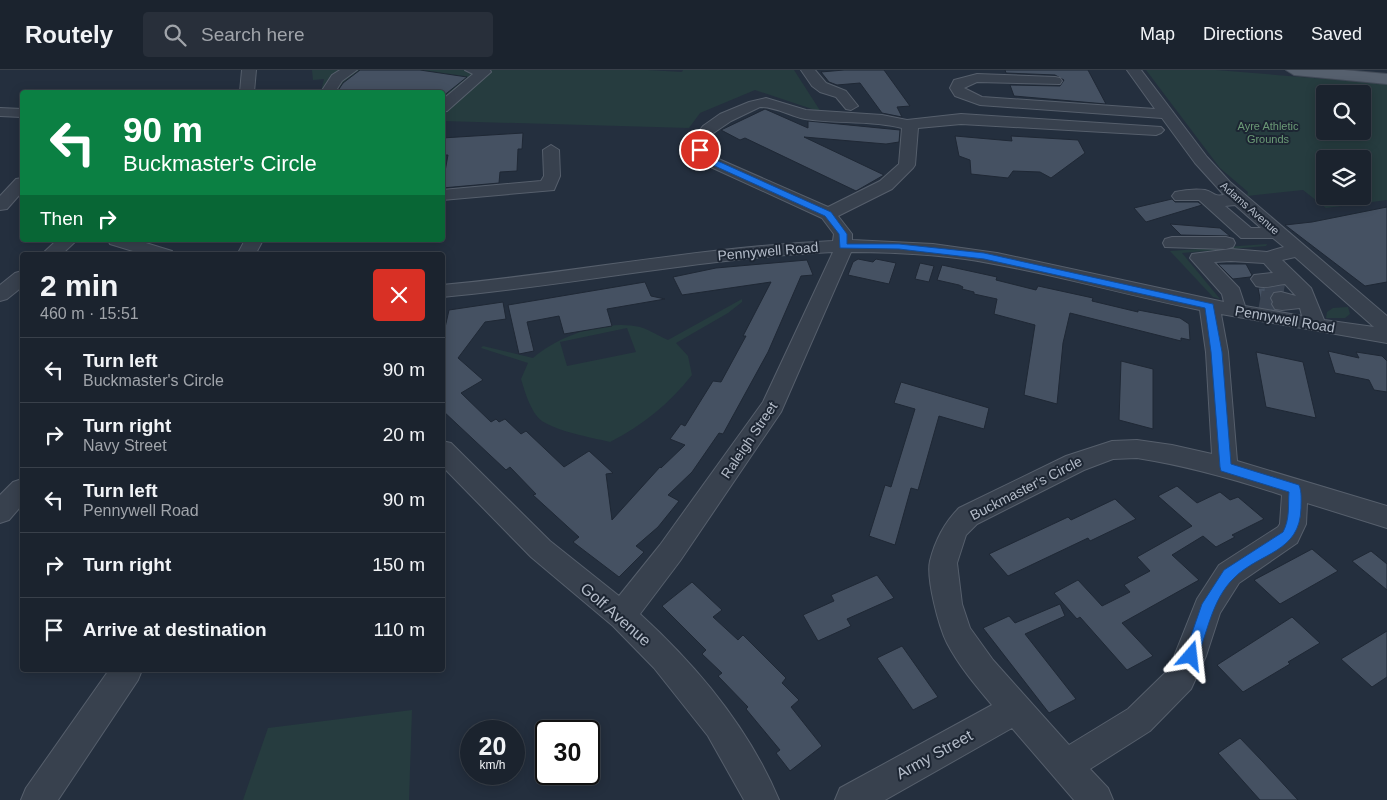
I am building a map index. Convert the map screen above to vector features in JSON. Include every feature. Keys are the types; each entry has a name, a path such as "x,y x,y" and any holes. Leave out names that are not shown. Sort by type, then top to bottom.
{"main road":[{"path":"1294,70 1387,79"}],"street":[{"path":"246,90 249,70"},
{"path":"329,90 337,78 350,70"},
{"path":"445,105 484,72 472,70"},
{"path":"808,70 817,84 828,92 841,94 851,106"},
{"name":"Adams Avenue","path":"1134,70 1211,172 1238,199 1344,288 1387,327"},
{"path":"1056,81 977,78 959,83 957,88 960,94 980,101 1166,114"},
{"path":"843,246 843,234 828,214 708,160 700,150 700,138 704,131 716,123 761,103 773,104 804,114 907,125 961,119 1156,130"},
{"path":"0,112 20,113"},
{"path":"828,214 886,185 907,165 911,129 907,125"},
{"path":"445,195 548,186 552,176 551,150"},
{"path":"20,186 1,205 20,211"},
{"path":"1181,196 1203,195 1247,234"},
{"path":"1210,202 1238,199"},
{"path":"1172,243 1238,243 1247,234 1277,232"},
{"path":"54,252 66,242"},
{"path":"123,242 155,252"},
{"name":"Pennywell Road","path":"445,291 528,283 756,251 843,246 899,246 977,255 1209,306 1271,293 1316,325 1387,336"},
{"name":"Raleigh Street","path":"621,616 670,554 770,411 841,258 843,246"},
{"path":"1299,251 1283,253 1268,258 1231,255 1199,258 1271,293 1316,325"},
{"path":"1268,258 1271,293"},
{"path":"0,295 20,279"},
{"path":"1271,293 1344,288"},
{"path":"1209,306 1216,352 1226,467"},
{"name":"Buckmaster's Circle","path":"1096,800 982,670 958,635 948,604 943,563 955,529 968,516 1012,492 1075,463 1112,450 1138,449 1172,454 1226,467 1387,517"},
{"name":"Golf Avenue","path":"445,453 544,551 621,616 672,666 704,703 732,742 762,800"},
{"path":"1066,765 1139,720 1180,679 1191,656 1207,608 1229,574 1288,536 1294,524 1295,489"},
{"path":"0,512 20,491"},
{"path":"38,800 126,672"},
{"name":"Army Street","path":"852,800 1016,709"}],"green space":[{"path":"312,70 648,70 682,72 683,70 794,70 821,112 755,90 700,113 689,128 445,121 445,90 321,90 324,79 313,80"},
{"name":"Ayre Athletic Grounds","path":"1146,70 1216,70 1387,84 1387,200 1371,202 1371,150 1316,150 1316,200 1303,190 1247,196 1248,192 1220,168"},
{"name":"Ayre Athletic Grounds","path":"1322,205 1349,205 1326,208"},
{"path":"1267,244 1266,246 1182,253 1220,299 1213,297 1170,251"},
{"path":"742,299 742,302 728,313 676,343 688,356 692,375 655,413 610,442 566,431 542,421 532,408 521,379 528,363 481,348 483,346 533,358 556,342 570,336 598,327 613,325 640,327 668,340","holes":["627,328 636,352 567,366 560,342"]},
{"path":"1348,307 1350,314 1345,318 1326,318 1327,312 1333,308"},
{"path":"412,710 409,800 243,800 268,728"}],"building":[{"path":"360,70 420,70 467,77 445,95 445,90 338,90 343,83"},
{"path":"884,70 910,106 897,107 902,117 882,113 860,83 837,85 829,82 821,72"},
{"path":"1005,70 1088,70 1106,104 1014,96 1010,85 1060,86 1064,80 1055,75 1006,73"},
{"path":"765,109 808,128 808,121 900,130 899,142 886,144 804,137 884,175 856,191 745,138 740,140 721,130"},
{"path":"523,133 522,149 518,149 517,171 500,172 499,183 445,188 448,155 445,155 445,138"},
{"path":"955,136 1012,141 1011,136 1078,140 1085,153 1051,178 1040,172 1013,171 1008,178 971,174 970,160 959,156"},
{"path":"1172,199 1175,202 1198,202 1202,205 1146,222 1134,208"},
{"path":"1387,207 1387,282 1365,286 1285,225 1312,222"},
{"path":"1170,224 1220,228 1230,236 1181,235"},
{"path":"858,259 873,262 876,259 896,263 889,284 848,275 853,262"},
{"path":"807,260 813,275 801,276 768,352 723,434 719,433 692,472 668,495 679,501 658,527 636,546 644,552 619,577 573,542 579,537 533,495 536,494 510,467 506,470 445,413 445,328 449,310 503,302 506,319 485,322 458,358 483,380 461,393 491,422 496,419 499,422 505,419 521,434 526,431 564,467 589,451 613,473 606,474 612,520 660,467 685,445 670,439 681,424 685,426 713,381 721,382 746,336 743,336 771,282 682,295 673,277 716,268"},
{"path":"920,263 934,266 929,282 915,279"},
{"path":"1218,264 1246,264 1252,275 1250,277 1233,279"},
{"path":"942,265 997,277 996,280 1036,290 1038,286 1093,298 1092,301 1138,312 1138,310 1180,318 1189,324 1190,340 1181,338 1181,341 1070,313 1063,343 1057,404 1024,395 1035,325 994,314 997,299 974,294 974,292 962,289 963,287 959,285 937,280"},
{"path":"645,282 651,296 665,299 607,309 612,326 564,334 559,316 527,322 534,351 519,354 508,305"},
{"path":"1276,287 1279,290 1272,292 1269,297 1270,305 1261,303 1258,288"},
{"path":"1328,351 1359,358 1356,352 1382,356 1387,361 1387,392 1374,390 1369,380 1335,373"},
{"path":"1256,352 1303,362 1316,418 1266,407"},
{"path":"1121,361 1153,369 1153,429 1119,420"},
{"path":"901,382 989,408 984,429 939,416 918,490 911,488 895,545 869,536 885,485 891,487 915,409 894,403"},
{"path":"1177,486 1197,503 1220,492 1230,500 1238,497 1264,519 1232,535 1235,537 1216,547 1203,536 1172,555 1199,580 1122,623 1153,656 1127,670 1080,617 1077,619 1054,593 1078,580 1102,606 1130,592 1124,585 1150,571 1137,557 1192,526 1158,496"},
{"path":"1115,499 1136,519 1090,541 1088,538 1008,576 989,554 1068,517 1071,520"},
{"path":"1312,549 1338,571 1280,604 1254,580"},
{"path":"1371,551 1387,564 1387,590 1352,561"},
{"path":"877,575 894,598 847,619 851,626 818,641 803,615 834,601 831,595"},
{"path":"692,582 722,610 713,617 738,640 743,635 786,678 782,683 799,700 791,707 822,746 790,771 776,753 780,750 746,709 748,707 718,676 722,673 702,654 706,650 662,606"},
{"path":"1060,604 1065,616 1025,634 1076,699 1049,713 983,628 1009,616 1015,623"},
{"path":"1292,617 1320,643 1288,662 1290,664 1243,692 1217,665"},
{"path":"1387,631 1387,677 1372,687 1341,659"},
{"path":"902,646 938,697 913,710 877,658"},
{"path":"1240,738 1298,800 1260,800 1218,753"}],"tunnel":[{"path":"1266,283 1288,287"},
{"path":"1260,300 1282,304"}],"route":[{"path":"700,150 708,160 797,202 828,214 843,234 843,246 899,246 984,256 1209,306 1216,352 1226,467 1295,489 1294,524 1288,536 1244,562 1229,574 1207,608 1198,630 1191,656"}]}
